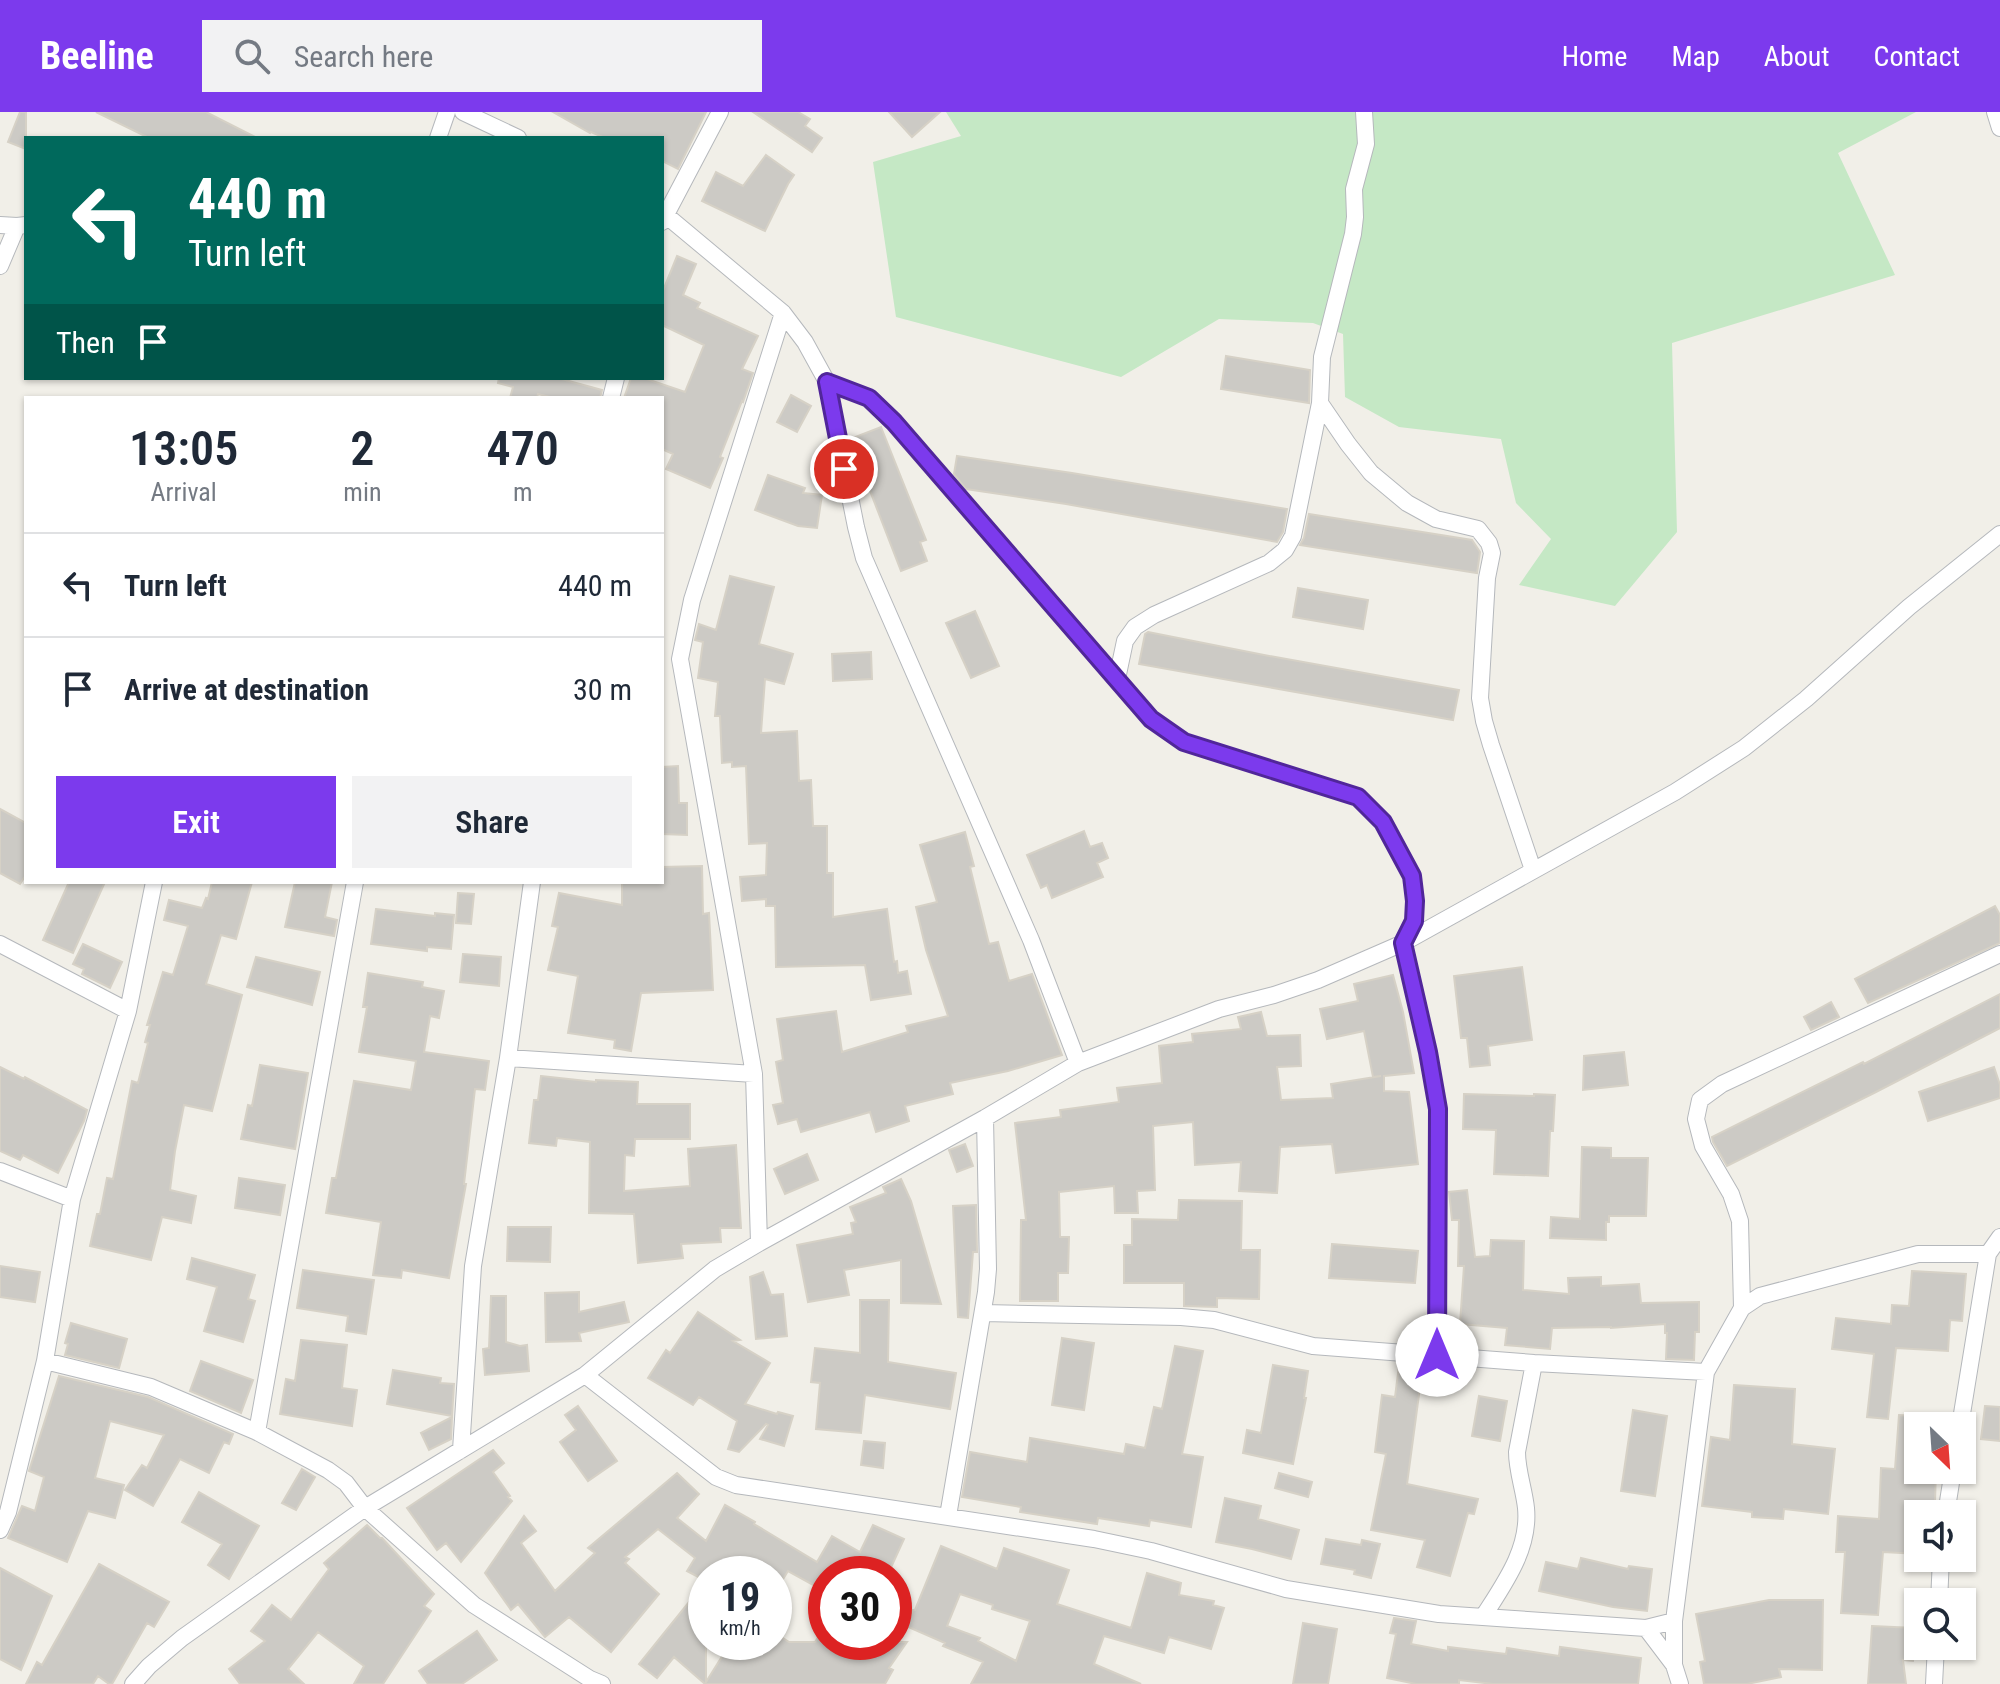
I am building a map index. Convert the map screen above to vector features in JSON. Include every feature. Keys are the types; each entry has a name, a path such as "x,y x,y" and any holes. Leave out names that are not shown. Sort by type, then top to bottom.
{"street":[{"path":"439,136 447,112"},
{"path":"463,112 484,116 515,136"},
{"path":"664,215 720,112"},
{"path":"1117,679 1125,641 1135,627 1154,615 1269,563 1285,550 1293,536 1320,403 1322,357 1353,234 1354,189 1366,144 1364,112"},
{"path":"1995,112 2000,128"},
{"path":"664,218 783,313 805,342 827,382 864,558 1031,940 1078,1063"},
{"path":"0,266 14,225"},
{"path":"759,1243 754,1074 680,659 692,600 783,313"},
{"path":"827,382 869,398 894,422 1151,719 1184,742 1358,797 1383,822 1412,876 1414,921 1403,943 1438,1109 1437,1355"},
{"path":"1320,403 1371,473 1407,503 1436,519 1478,529 1489,543 1492,553 1487,578 1480,698 1487,733 1533,870"},
{"path":"133,1684 182,1638 365,1508 585,1375 715,1269 759,1243 1078,1063 1219,1009 1318,980 1403,943 1675,792 1744,748 1806,699 1909,607 2000,534"},
{"path":"0,1530 8,1512 45,1361 72,1199 128,1011 154,884"},
{"path":"257,1432 355,884"},
{"path":"461,1450 473,1266 508,1058 532,884"},
{"path":"0,944 128,1011"},
{"path":"1742,1308 1740,1221 1731,1194 1703,1146 1696,1119 1700,1100 1722,1084 2000,954"},
{"path":"508,1058 754,1074"},
{"path":"948,1516 988,1269 985,1118"},
{"path":"0,1171 72,1199"},
{"path":"1962,1412 1988,1254 2000,1237"},
{"path":"1680,1684 1674,1665 1674,1621 1706,1372 1742,1308 1760,1296 1918,1254 1988,1254"},
{"path":"983,1313 1181,1317 1214,1320 1313,1346 1706,1372"},
{"path":"45,1361 151,1387 257,1432 328,1470 346,1483 365,1508 474,1605 602,1684"},
{"path":"1483,1617 1520,1553 1526,1508 1517,1452 1534,1363"},
{"path":"585,1375 716,1477 736,1485 1127,1546 1286,1589 1439,1614 1646,1628 1674,1621"},
{"path":"1646,1628 1674,1665"},
{"path":"1934,1684 1935,1660"}],"green space":[{"path":"946,112 1916,112 1838,153 1895,275 1672,343 1677,532 1615,606 1519,585 1551,539 1516,503 1501,439 1399,427 1345,397 1343,334 1313,323 1219,319 1121,377 896,317 873,162 961,136"}],"building":[{"path":"20,112 26,112 24,148 8,142"},
{"path":"96,112 206,112 253,136 145,136"},
{"path":"553,112 706,112 678,169 664,162 664,136 600,136"},
{"path":"753,112 798,112 810,119 805,126 822,138 812,152"},
{"path":"889,112 940,112 912,137"},
{"path":"766,155 794,175 765,231 702,201 716,172 743,186"},
{"path":"677,256 696,264 683,295 700,303 697,308 758,336 742,369 753,373 710,488 666,469 673,454 664,450 664,396 625,396 630,380 650,380 685,392 704,345 664,326 664,288"},
{"path":"1226,356 1310,370 1309,403 1221,389"},
{"path":"499,380 565,380 602,390 600,396 511,396 513,387 498,383"},
{"path":"791,395 811,406 797,432 777,422"},
{"path":"881,427 926,540 920,542 927,561 901,571 850,439"},
{"path":"957,456 1287,509 1283,532 1277,542 966,489 954,474"},
{"path":"768,475 805,488 803,493 822,495 817,528 798,526 755,510"},
{"path":"1309,514 1472,540 1480,552 1477,573 1300,545"},
{"path":"730,576 774,587 759,644 793,654 784,684 765,679 761,733 797,731 799,781 811,780 813,826 827,826 827,873 833,873 833,917 887,909 894,962 897,961 898,973 907,971 911,994 871,1000 865,965 776,967 775,906 766,906 766,899 742,901 740,877 766,875 767,843 749,844 746,766 732,767 732,762 722,763 720,716 715,716 718,682 698,678 703,642 695,640 699,624 716,630"},
{"path":"1298,588 1368,600 1363,629 1293,617"},
{"path":"975,611 999,666 971,678 946,623"},
{"path":"1148,632 1459,690 1453,720 1139,664"},
{"path":"871,652 872,679 833,681 832,654"},
{"path":"678,766 679,803 687,803 687,835 664,834 664,767"},
{"path":"0,809 24,822 24,878 20,884 0,873"},
{"path":"1084,831 1090,847 1102,843 1108,858 1097,863 1103,877 1052,898 1047,885 1041,888 1027,855"},
{"path":"965,832 974,866 970,867 989,944 998,942 1009,981 1032,974 1062,1055 1008,1071 950,1083 953,1094 905,1106 909,1121 876,1132 870,1112 801,1132 797,1119 778,1124 773,1105 783,1103 776,1062 783,1060 777,1019 836,1011 842,1052 908,1032 906,1026 948,1016 926,950 916,907 937,902 920,845"},
{"path":"702,866 703,914 709,913 713,990 641,993 631,1051 614,1048 615,1040 568,1033 578,976 548,970 558,927 552,926 559,893 622,905 622,884 664,884 664,867"},
{"path":"68,884 104,884 73,953 43,940"},
{"path":"212,884 251,884 236,939 221,935 206,984 242,995 212,1111 184,1105 175,1151 170,1190 196,1196 191,1223 162,1217 151,1260 90,1246 107,1178 113,1179 132,1081 138,1083 148,1043 145,1042 150,1025 147,1025 163,972 173,975 188,926 164,920 169,900 202,908"},
{"path":"295,884 332,884 325,917 337,920 334,936 285,927"},
{"path":"458,893 474,894 471,924 456,923"},
{"path":"1995,906 2000,915 2000,943 1868,1003 1855,979"},
{"path":"376,909 435,916 435,913 454,915 451,949 427,947 427,951 371,944"},
{"path":"83,944 122,962 110,988 82,974 84,969 73,964"},
{"path":"463,954 501,957 499,986 460,982"},
{"path":"256,957 320,972 312,1005 247,987"},
{"path":"1522,967 1532,1040 1488,1046 1490,1065 1470,1067 1467,1038 1461,1038 1454,976"},
{"path":"368,973 423,982 422,987 444,991 439,1018 430,1016 424,1052 489,1061 485,1090 475,1089 466,1184 449,1278 402,1270 401,1278 373,1275 381,1222 326,1213 332,1178 336,1178 354,1081 411,1090 416,1061 359,1052 367,1007 363,1007"},
{"path":"1393,975 1414,1073 1384,1076 1384,1091 1409,1092 1418,1164 1336,1173 1332,1144 1280,1147 1277,1193 1239,1191 1241,1162 1195,1165 1193,1122 1153,1126 1155,1190 1137,1191 1138,1213 1115,1213 1114,1186 1059,1192 1060,1237 1069,1237 1068,1273 1058,1273 1058,1301 1020,1301 1021,1220 1026,1220 1015,1123 1061,1117 1060,1110 1119,1102 1117,1088 1162,1083 1159,1046 1193,1042 1192,1034 1241,1029 1238,1017 1261,1012 1267,1036 1300,1035 1301,1066 1277,1067 1281,1100 1333,1098 1331,1084 1381,1076 1373,1077 1364,1031 1327,1039 1320,1009 1358,1001 1354,984"},
{"path":"2000,994 2000,1028 1874,1093 1727,1166 1713,1142 1712,1137"},
{"path":"1831,1002 1839,1017 1811,1030 1804,1017"},
{"path":"1624,1052 1628,1085 1583,1090 1584,1056"},
{"path":"260,1065 308,1073 295,1149 241,1139 248,1105 252,1106"},
{"path":"0,1067 87,1110 58,1173 23,1155 20,1160 0,1151"},
{"path":"1994,1067 2000,1085 2000,1098 1928,1121 1919,1092"},
{"path":"541,1076 596,1082 638,1082 637,1104 690,1104 690,1139 635,1139 634,1156 625,1155 624,1191 690,1186 688,1149 736,1145 741,1228 720,1228 721,1242 681,1244 683,1258 638,1263 634,1214 589,1213 590,1142 557,1138 556,1146 529,1143 534,1100 538,1100"},
{"path":"1464,1094 1555,1095 1548,1176 1494,1174 1496,1130 1463,1129"},
{"path":"965,1144 973,1166 957,1172 949,1150"},
{"path":"1582,1147 1611,1148 1611,1158 1648,1158 1646,1216 1609,1216 1606,1240 1550,1238 1551,1217 1580,1219"},
{"path":"807,1154 818,1180 785,1194 774,1169"},
{"path":"239,1178 285,1185 280,1215 235,1208"},
{"path":"901,1179 911,1201 941,1304 901,1303 901,1260 844,1270 849,1295 808,1302 797,1245 853,1234 851,1223 856,1222 850,1207 886,1193 883,1187"},
{"path":"1467,1190 1475,1257 1490,1256 1491,1240 1524,1241 1523,1290 1569,1294 1568,1278 1601,1277 1601,1286 1639,1284 1641,1303 1699,1302 1699,1332 1695,1332 1694,1360 1666,1359 1665,1324 1552,1328 1550,1349 1505,1345 1507,1328 1460,1324 1464,1266 1458,1266 1459,1220 1452,1220 1449,1192"},
{"path":"1179,1200 1242,1201 1241,1250 1260,1250 1259,1299 1217,1298 1217,1307 1184,1306 1184,1283 1124,1283 1124,1245 1132,1245 1132,1219 1178,1220"},
{"path":"976,1205 977,1252 973,1252 968,1318 958,1317 953,1206"},
{"path":"508,1227 551,1227 550,1262 507,1261"},
{"path":"1332,1244 1418,1251 1415,1283 1329,1278"},
{"path":"192,1258 255,1275 248,1299 255,1301 243,1342 204,1331 217,1287 187,1279"},
{"path":"0,1266 40,1272 35,1302 0,1297"},
{"path":"303,1270 374,1280 366,1334 346,1331 348,1316 297,1308"},
{"path":"1912,1271 1966,1274 1962,1321 1950,1320 1948,1351 1896,1348 1888,1419 1867,1417 1874,1354 1832,1349 1836,1318 1891,1324 1892,1305 1909,1306"},
{"path":"763,1272 771,1295 783,1294 787,1336 756,1339 750,1277"},
{"path":"579,1292 579,1312 624,1302 629,1322 579,1333 581,1341 546,1342 545,1293"},
{"path":"491,1296 506,1296 506,1342 527,1345 529,1371 485,1375 483,1349 489,1348"},
{"path":"860,1300 889,1300 888,1362 956,1373 950,1409 865,1395 861,1433 816,1429 820,1383 811,1382 815,1348 860,1353"},
{"path":"698,1312 740,1340 733,1341 770,1363 745,1404 793,1416 784,1446 760,1439 766,1424 739,1452 728,1449 737,1421 699,1397 693,1405 648,1378 666,1350 670,1353"},
{"path":"71,1323 127,1339 119,1368 65,1355"},
{"path":"1062,1338 1094,1343 1084,1410 1052,1405"},
{"path":"301,1340 347,1345 342,1388 357,1390 352,1426 280,1414 286,1379 295,1381"},
{"path":"1175,1346 1203,1351 1182,1454 1203,1457 1191,1527 1150,1520 1149,1526 1098,1518 1097,1524 1020,1512 1021,1507 962,1497 970,1452 1027,1462 1030,1438 1124,1454 1126,1444 1145,1448 1154,1407 1162,1409"},
{"path":"201,1361 253,1380 241,1413 190,1391"},
{"path":"1273,1365 1308,1371 1293,1464 1243,1453 1247,1430 1261,1433"},
{"path":"1399,1365 1424,1368 1407,1484 1478,1499 1474,1514 1468,1513 1450,1576 1417,1567 1425,1540 1371,1530 1386,1454 1375,1452 1382,1395 1395,1397"},
{"path":"393,1370 441,1378 440,1383 454,1384 452,1416 387,1404"},
{"path":"59,1376 148,1397 233,1434 229,1444 224,1442 209,1473 180,1459 153,1506 125,1490 142,1465 147,1468 164,1435 110,1421 95,1478 124,1485 115,1518 88,1511 67,1562 8,1538 22,1506 35,1511 44,1477 29,1471"},
{"path":"1734,1385 1795,1389 1792,1444 1835,1449 1828,1514 1784,1509 1783,1519 1752,1517 1752,1512 1702,1506 1711,1437 1730,1440"},
{"path":"1479,1396 1507,1401 1500,1441 1472,1436"},
{"path":"578,1406 617,1461 588,1481 560,1442 576,1430 565,1415"},
{"path":"1985,1406 2000,1407 2000,1441 1981,1439"},
{"path":"1633,1410 1667,1416 1655,1496 1621,1491"},
{"path":"1899,1415 1904,1415 1904,1484 1936,1484 1935,1500 1904,1500 1904,1553 1883,1552 1878,1615 1841,1613 1845,1552 1836,1552 1838,1516 1879,1519 1881,1468 1895,1469"},
{"path":"452,1417 451,1439 429,1450 421,1433"},
{"path":"864,1441 885,1443 883,1468 861,1465"},
{"path":"493,1450 504,1463 493,1472 512,1501 461,1562 446,1543 437,1550 407,1508"},
{"path":"302,1469 315,1477 296,1510 282,1503"},
{"path":"677,1473 699,1494 677,1518 706,1541 725,1505 808,1557 808,1582 792,1573 792,1556 692,1556 658,1529 625,1557 629,1559 625,1563 659,1594 611,1652 569,1617 545,1637 518,1604 511,1610 485,1573 524,1516 536,1531 521,1543 555,1591 595,1553 588,1548"},
{"path":"1279,1473 1312,1482 1308,1497 1275,1488"},
{"path":"199,1492 259,1526 229,1579 208,1565 222,1544 182,1522"},
{"path":"1225,1498 1261,1506 1258,1519 1299,1530 1291,1559 1216,1542"},
{"path":"367,1525 434,1594 424,1606 431,1611 383,1684 354,1684 364,1666 318,1632 288,1669 304,1684 240,1684 229,1669 265,1641 251,1631 272,1605 291,1620 329,1569 324,1563"},
{"path":"873,1525 904,1539 896,1556 820,1556 832,1536 860,1552"},
{"path":"1326,1539 1361,1545 1362,1540 1380,1544 1371,1578 1354,1574 1355,1570 1321,1564"},
{"path":"941,1546 997,1569 1004,1548 1069,1570 1057,1604 1131,1628 1147,1573 1181,1583 1179,1595 1214,1601 1213,1605 1224,1608 1211,1649 1169,1637 1164,1653 1104,1636 1094,1664 1141,1684 971,1684 983,1662 943,1646 945,1643 912,1629 913,1610","holes":["960,1594 993,1605 992,1609 1030,1621 1016,1661 978,1641 980,1638 947,1626"]},
{"path":"1581,1558 1628,1569 1629,1566 1652,1569 1647,1611 1539,1591 1546,1562 1578,1569"},
{"path":"99,1564 169,1602 154,1627 147,1623 112,1684 98,1676 93,1684 26,1684 37,1662 42,1665"},
{"path":"0,1568 52,1596 21,1670 0,1659"},
{"path":"1769,1600 1823,1600 1822,1670 1779,1669 1781,1677 1747,1684 1704,1684 1700,1662 1705,1661 1696,1614"},
{"path":"688,1603 688,1660 706,1660 706,1682 720,1660 792,1660 792,1642 808,1642 808,1660 895,1660 885,1684 705,1684 674,1657 657,1678 639,1664"},
{"path":"1394,1618 1416,1621 1411,1644 1448,1651 1448,1647 1506,1654 1507,1648 1559,1656 1560,1647 1641,1658 1638,1684 1493,1684 1459,1680 1459,1684 1416,1684 1387,1678 1396,1634 1390,1633"},
{"path":"1303,1623 1337,1629 1328,1684 1293,1684"},
{"path":"1872,1626 1904,1627 1904,1660 1913,1660 1913,1661 1903,1660 1906,1684 1868,1684"},
{"path":"477,1631 497,1660 462,1684 428,1684 419,1671"}],"route":[{"path":"844,469 827,382 869,398 894,422 1151,719 1184,742 1358,797 1383,822 1412,876 1414,921 1403,943 1438,1109 1437,1355"}]}
